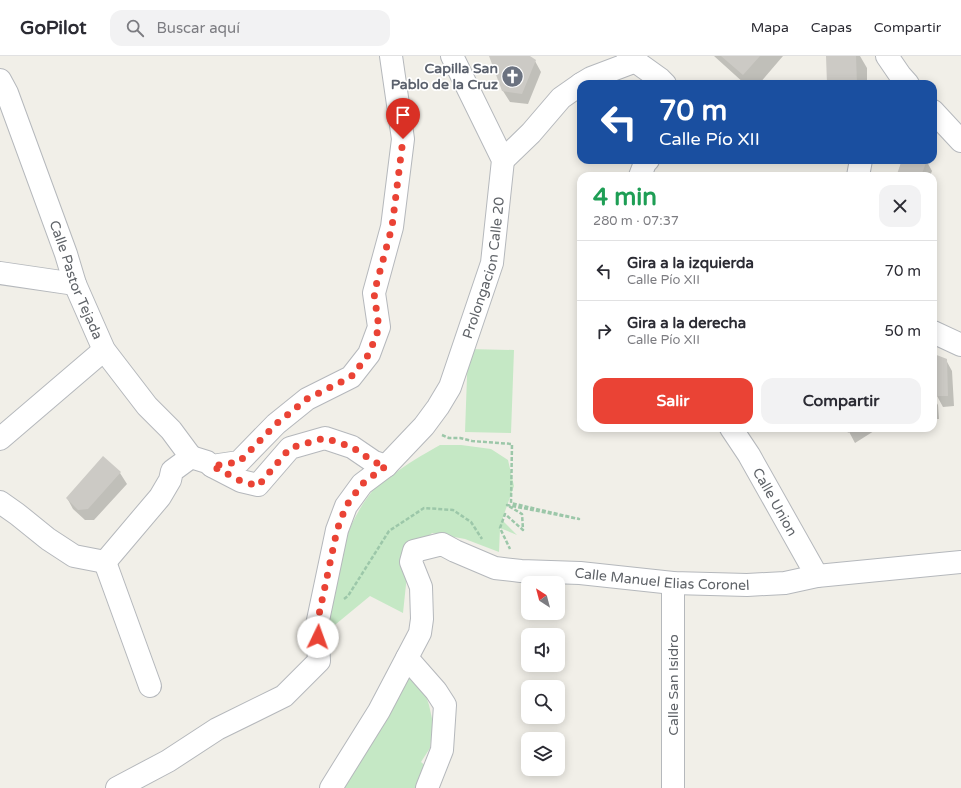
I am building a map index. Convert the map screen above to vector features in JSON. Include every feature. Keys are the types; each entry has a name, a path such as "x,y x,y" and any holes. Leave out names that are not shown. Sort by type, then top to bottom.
{"street":[{"path":"212,466 239,462 276,424 307,399 351,377 369,354 379,328 374,293 392,227 403,139 390,56"},
{"path":"452,56 503,160 531,133 561,98 577,87"},
{"path":"888,56 900,80"},
{"path":"588,80 632,59 661,80"},
{"name":"Calle Pastor Tejada","path":"0,80 7,93 40,182 66,254 75,284 104,350 147,406 171,430 191,457"},
{"path":"937,115 961,142"},
{"name":"Prolongacion Calle 20","path":"117,788 168,761 217,729 284,696 319,661 317,624 337,530 346,506 362,484 386,466 424,426 450,387 492,263 503,160"},
{"path":"0,273 75,284"},
{"path":"937,334 961,345"},
{"path":"0,439 104,350"},
{"name":"Calle Union","path":"734,432 749,455 817,576"},
{"path":"105,562 160,497 170,480 172,471 191,457 207,462 241,481 258,486 290,448 325,438 352,447 374,462 386,466"},
{"path":"0,502 48,539 74,556 105,562"},
{"name":"Calle Manuel Elias Coronel","path":"331,788 379,711 420,633 422,619 421,587 411,562 414,551 442,544 495,568 521,571 580,573 673,583 747,585 786,583 817,576 961,562"},
{"path":"105,562 150,686"},
{"name":"Calle San Isidro","path":"673,583 673,788"},
{"path":"407,658 436,691 446,705 442,750 427,788"}],"path":[{"path":"424,426 449,438 512,444 511,503 579,519 507,505 522,514 523,530 505,514 500,528 521,571"}],"green space":[{"path":"468,349 514,350 511,433 465,432"},
{"path":"440,445 461,445 491,449 508,460 514,486 502,520 517,535 500,528 499,552 465,539 432,533 414,551 407,575 403,613 370,596 336,624 320,631 340,555 355,518 364,502 381,483"},
{"path":"405,674 420,678 433,723 430,748 421,762 428,768 418,788 339,788"}],"building":[{"name":"Capilla San Pablo de la Cruz","path":"489,56 530,56 536,60 522,94 502,91"},
{"path":"721,56 760,56 743,75"},
{"path":"826,56 856,56 857,80 827,80"},
{"path":"901,164 926,164 922,172 898,172"},
{"path":"937,355 947,359 948,396 937,396"},
{"path":"103,456 121,472 88,509 78,510 66,498"}],"place":[{"name":"Capilla San Pablo de la Cruz","path":"513,76"}],"route":[{"path":"318,637 317,624 337,530 346,506 362,484 386,466 374,462 352,447 325,438 290,448 258,486 241,481 212,466 239,462 276,424 307,399 351,377 369,354 379,328 374,293 392,227 403,139"}]}
